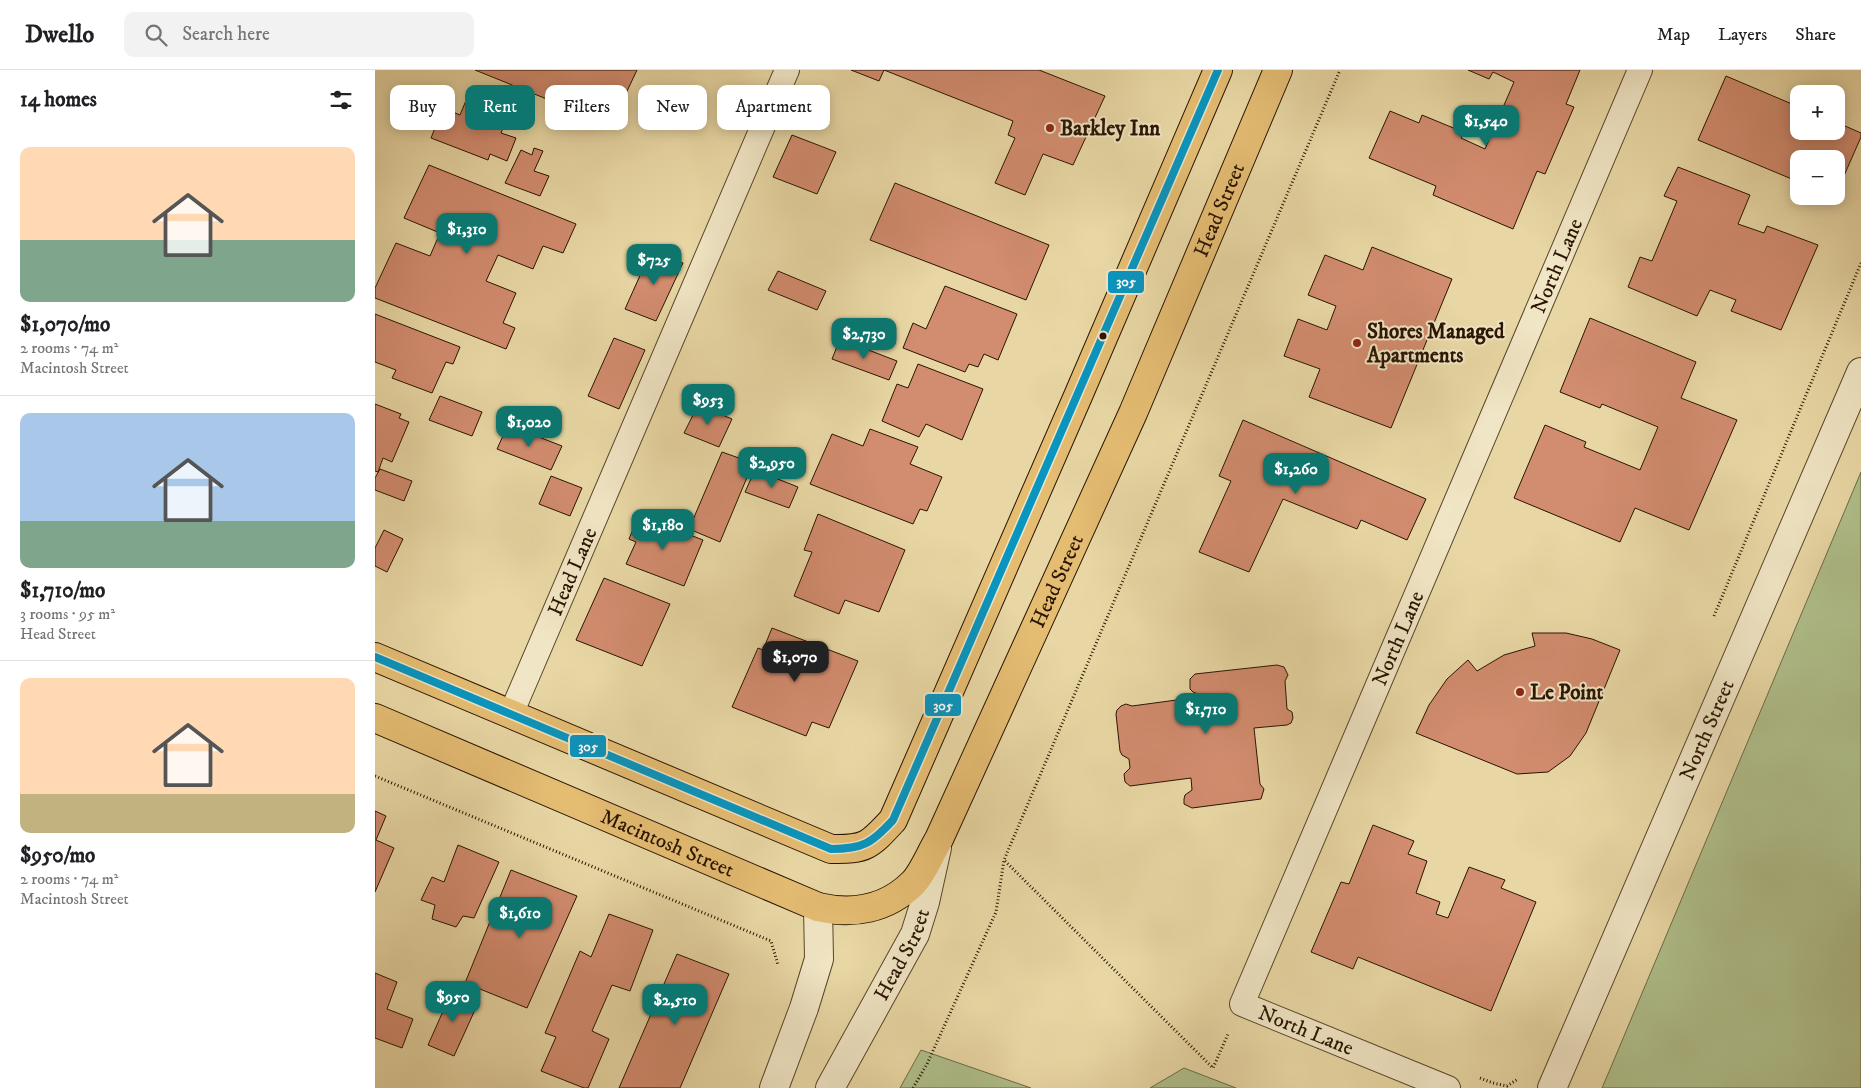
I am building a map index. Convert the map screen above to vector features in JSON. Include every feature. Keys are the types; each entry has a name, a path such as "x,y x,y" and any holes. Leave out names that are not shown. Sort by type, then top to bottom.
{"main road":[{"path":"375,656 831,849 852,850 872,842 893,820 1218,70"},
{"name":"Head Street","path":"939,839 1133,413 1278,70"},
{"name":"Macintosh Street","path":"375,718 819,907 835,911 865,910 887,902 913,882 939,839"}],"street":[{"name":"North Street","path":"1552,1088 1861,372"},
{"name":"Head Street","path":"830,1088 915,934 925,902 939,839"},
{"path":"775,1088 804,1008 819,959 819,907"}],"lane":[{"name":"Head Lane","path":"511,714 787,70"},
{"name":"North Lane","path":"1448,1088 1243,1004 1640,70"}],"path":[{"path":"913,1088 927,1064 996,912 1004,860 1339,70"},
{"path":"1711,623 1861,263"},
{"path":"375,776 771,942 781,975 804,1008"},
{"path":"1004,860 1213,1068 1243,1004"},
{"path":"1475,1076 1507,1086 1523,1075"}],"green space":[{"path":"1861,472 1861,1088 1602,1088 1611,1067"},
{"path":"921,1050 1031,1088 900,1088"},
{"path":"1184,1068 1236,1088 1150,1088"}],"building":[{"path":"475,70 637,70 628,89 628,85 545,85 545,98 535,94 535,85 512,85"},
{"path":"851,70 884,70 879,81"},
{"name":"Barkley Inn","path":"884,70 1039,70 1105,96 1073,165 1043,154 1025,195 995,183 1015,138 1008,135 1013,121"},
{"path":"1468,70 1580,70 1566,104 1574,107 1545,174 1537,171 1513,229 1433,195 1436,186 1369,158 1390,111 1419,123 1422,115 1463,132 1461,138 1485,149 1514,82 1493,72 1489,79"},
{"path":"1726,76 1790,103 1790,140 1845,140 1845,126 1861,133 1845,173 1845,150 1790,150 1790,178 1698,140"},
{"path":"465,103 465,130 502,130 501,133 516,138 507,161 490,154 488,160 431,138 434,130 455,130 455,113 460,115"},
{"path":"792,135 836,152 817,194 773,177"},
{"path":"534,148 543,151 534,171 549,176 540,196 505,183 521,150 532,155"},
{"path":"429,165 576,224 563,253 543,246 533,269 498,255 486,281 516,293 503,323 515,328 506,349 375,298 375,288 396,243 430,256 440,233 404,218"},
{"path":"1678,167 1750,195 1738,224 1764,233 1767,226 1818,245 1781,330 1731,311 1736,300 1710,290 1697,316 1628,287 1640,257 1652,261 1677,201 1664,196"},
{"path":"895,183 1049,245 1026,300 870,240"},
{"name":"Shores Managed Apartments","path":"1372,247 1452,279 1391,428 1309,397 1320,369 1284,356 1298,319 1327,330 1336,306 1308,295 1325,255 1363,270"},
{"path":"651,251 683,263 656,321 625,309"},
{"path":"778,271 826,291 817,310 768,290"},
{"path":"945,286 1017,314 998,360 984,354 978,367 969,364 965,372 903,348 913,323 926,329"},
{"path":"375,314 460,347 453,364 446,362 432,393 392,378 396,370 375,362"},
{"path":"1590,318 1696,362 1681,398 1737,420 1689,530 1635,508 1620,542 1514,498 1545,425 1586,442 1584,447 1640,470 1658,427 1602,404 1600,408 1560,392"},
{"path":"614,338 645,350 619,409 588,396"},
{"path":"840,339 897,361 889,380 832,359"},
{"path":"918,364 983,389 962,440 926,424 919,437 882,421 897,384 908,388"},
{"path":"440,396 482,412 472,436 429,420"},
{"path":"375,404 401,414 399,418 409,422 392,462 383,458 378,472 375,471"},
{"path":"698,405 732,419 719,447 684,433"},
{"path":"1243,420 1426,499 1407,540 1361,520 1357,529 1283,499 1249,572 1199,552 1231,481 1219,476"},
{"path":"508,425 562,446 551,470 497,449"},
{"path":"870,429 918,447 910,464 942,477 927,511 920,509 913,524 810,484 832,434 863,446"},
{"path":"722,452 753,463 720,542 689,529"},
{"path":"380,469 412,481 404,501 375,490 375,478"},
{"path":"755,470 798,487 789,508 745,492"},
{"path":"551,476 582,488 570,516 539,504"},
{"path":"818,514 905,550 879,612 845,600 839,614 794,596 812,552 804,550"},
{"path":"639,515 703,540 684,586 626,564 636,542 629,539"},
{"path":"384,530 403,539 387,572 375,566 375,548"},
{"path":"604,578 670,604 642,666 576,640"},
{"path":"772,628 858,661 829,728 812,722 806,736 732,707 758,648 763,650"},
{"name":"Le Point","path":"1532,633 1566,633 1592,639 1620,650 1586,733 1570,756 1548,772 1517,774 1416,733 1429,705 1447,679 1468,660 1477,671 1504,655 1535,646"},
{"path":"1277,665 1284,667 1288,675 1285,681 1287,709 1292,712 1293,718 1291,723 1287,725 1254,728 1260,784 1264,789 1261,799 1192,808 1184,804 1185,795 1192,790 1191,778 1130,786 1125,782 1124,774 1130,768 1129,759 1122,755 1120,751 1116,714 1121,706 1199,697 1198,694 1190,689 1190,679 1195,674"},
{"path":"375,811 386,816 376,840 394,848 375,892"},
{"path":"1373,825 1414,841 1408,854 1427,861 1416,893 1440,902 1436,914 1448,918 1469,867 1505,880 1501,888 1536,902 1491,1011 1358,957 1353,969 1311,952 1341,882 1349,884"},
{"path":"458,845 499,862 474,918 463,916 456,927 432,919 435,905 421,900 432,877 444,882"},
{"path":"511,870 577,896 527,1008 465,983"},
{"path":"609,914 653,930 630,991 612,985 592,1031 609,1039 588,1088 584,1088 541,1071 556,1037 545,1033 580,951 591,957"},
{"path":"677,954 729,974 680,1088 619,1088"},
{"path":"375,973 397,982 387,1009 413,1019 402,1048 375,1038"},
{"path":"452,991 479,1001 454,1056 428,1045"}],"transit line":[{"name":"305","path":"375,657 831,849 851,848 873,839 893,820 1218,70"}],"place":[{"name":"Barkley Inn","path":"1050,128"},
{"name":"Shores Managed Apartments","path":"1357,343"},
{"name":"Le Point","path":"1520,692"}]}
